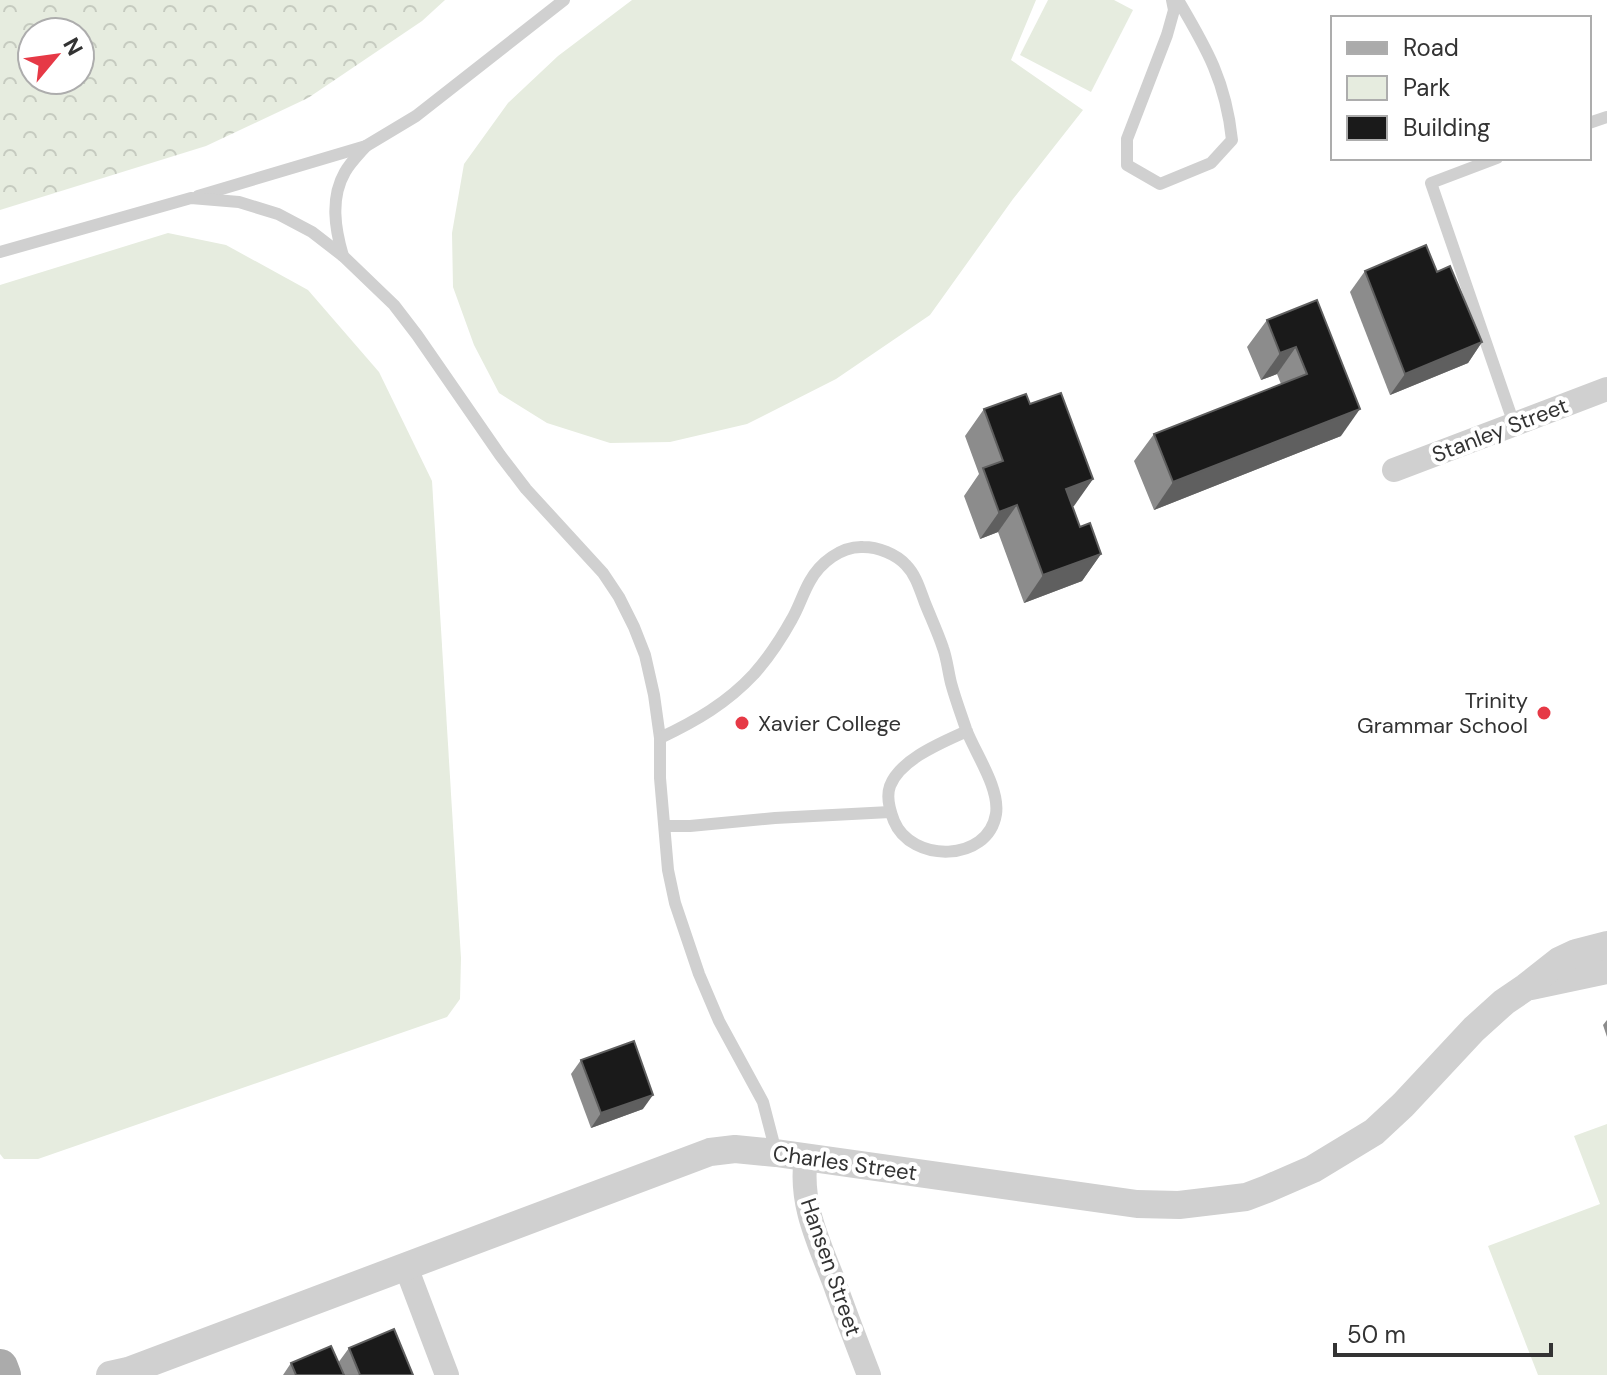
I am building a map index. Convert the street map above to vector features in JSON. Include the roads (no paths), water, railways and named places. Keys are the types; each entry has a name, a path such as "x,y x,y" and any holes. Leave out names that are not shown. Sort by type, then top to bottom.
{"main road":[{"path":"0,1367 3,1375"}],"street":[{"name":"Stanley Street","path":"1394,470 1607,389"},
{"name":"Charles Street","path":"119,1374 710,1152 735,1149 776,1153 1137,1204 1179,1205 1246,1197 1313,1169 1374,1132 1504,1002 1559,961 1607,945"},
{"name":"Charles Street","path":"1526,987 1607,970"},
{"name":"Hansen Street","path":"806,1157 803,1176 812,1224 869,1375"},
{"path":"406,1267 447,1375"}],"lane":[{"path":"0,252 366,146 416,116 564,0"},
{"path":"1175,0 1207,50 1223,89 1232,140 1211,163 1160,184 1127,165 1127,139 1167,35 1175,0"},
{"path":"343,256 337,234 337,194 345,171 366,146"},
{"path":"1492,160 1431,183 1514,424"},
{"path":"191,198 239,202 278,214 312,232 343,256 394,305 526,489 603,573 619,597 645,655 654,695 660,738 660,778 668,870 675,903 719,1021 763,1102 776,1153"},
{"path":"660,738 691,724 726,701 772,653 816,571 836,554 862,546 896,556 915,577 944,650 967,731 996,799 994,822 978,842 953,852 935,852 916,845 897,828 890,812 890,784 906,765 929,748 967,731"},
{"path":"665,826 890,812"}],"place":[{"name":"Trinity Grammar School","path":"1544,713"},
{"name":"Xavier College","path":"742,723"}]}
